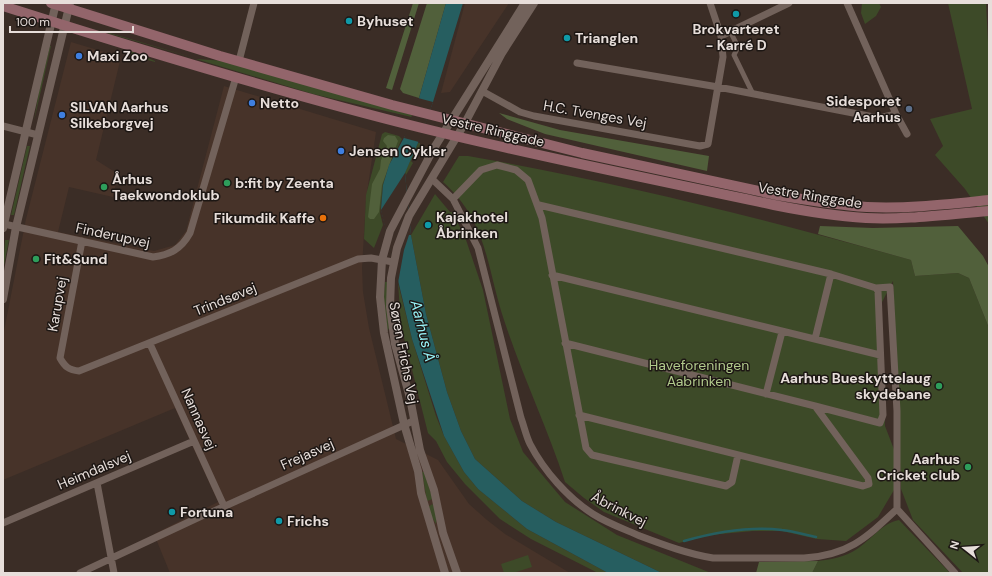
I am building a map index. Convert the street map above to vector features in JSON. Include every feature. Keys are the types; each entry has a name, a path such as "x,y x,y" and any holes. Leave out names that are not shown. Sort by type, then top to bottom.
{"main road":[{"name":"Vestre Ringgade","path":"54,4 69,6 239,61 429,114 582,153 798,199 867,207 922,206 989,200"},
{"name":"Vestre Ringgade","path":"3,6 64,26 236,77 424,128 803,211 866,218 924,216 989,211"}],"street":[{"path":"239,61 254,3"},
{"name":"Søren Frichs Vej","path":"444,573 421,493 418,471 404,424 382,322 380,297 382,260 388,239 408,197 444,133 525,3"},
{"name":"Søren Frichs Vej","path":"457,573 443,533 434,490 420,450 410,398 398,359 392,322 390,293 393,262 402,232 409,216 465,123 502,53 534,3"},
{"path":"710,3 721,36 723,57 718,87"},
{"path":"721,36 789,3"},
{"path":"847,3 896,114 907,134"},
{"path":"3,226 5,208 25,131 54,4"},
{"path":"3,298 16,227 69,6"},
{"path":"730,31 738,47 734,55 753,94"},
{"path":"577,63 718,87 878,118 896,114"},
{"name":"Finderupvej","path":"3,226 16,227 152,257 171,253 186,241 193,224 236,77"},
{"name":"H.C. Tvenges Vej","path":"482,91 520,112 534,116 700,146 708,144 718,87"},
{"path":"3,126 38,135"},
{"path":"453,199 481,170 497,165 516,170 528,180 539,204 579,415 586,448 592,455 726,486 732,482 738,455"},
{"name":"Åbrinkvej","path":"432,179 453,199 478,248 521,418 530,444 546,468 566,493 593,514 618,527 665,546 713,558 804,558 818,557 848,549 864,539 897,509"},
{"path":"539,204 831,274 876,288 890,287 897,411 897,509 955,573"},
{"name":"Karupvej","path":"68,369 60,358 82,241"},
{"name":"Trindsøvej","path":"68,369 79,372 88,369 352,261 371,258 393,262"},
{"path":"815,339 831,274"},
{"path":"552,275 880,355"},
{"path":"565,343 880,422 883,416 878,291 876,288"},
{"path":"766,394 782,332"},
{"name":"Nannasvej","path":"150,344 224,506"},
{"path":"579,415 866,486 869,484 868,478 815,406"},
{"name":"Frejasvej","path":"80,573 210,512 404,424 414,421"},
{"name":"Heimdalsvej","path":"3,523 194,440"},
{"path":"97,483 114,573"}],"shaded area":[{"path":"465,3 509,3 450,92 441,93"},
{"path":"71,42 121,57 96,160 118,174 113,197 69,187 58,232 154,251 175,245 186,231 224,86 376,132 366,199 362,268 363,292 369,328 396,439 438,460 469,504 487,520 505,534 570,573 170,573 154,534 218,502 175,408 3,480 3,336 26,219"}],"green space":[{"path":"413,3 419,3 392,90 386,88"},
{"path":"427,3 446,3 419,98 403,93 400,89"},
{"path":"862,3 879,3 881,7 876,16 865,24 861,13"},
{"path":"948,3 986,3 989,61 989,224 965,189 935,155 943,146 930,119 972,109"},
{"path":"103,31 188,56 191,57 107,33"},
{"path":"51,46 34,121 39,91"},
{"path":"129,50 155,61 155,62 126,54"},
{"path":"196,59 226,61 419,117 420,119 313,94"},
{"path":"499,113 560,130 709,156 707,171 545,134 507,119"},
{"path":"385,132 399,136 402,139 389,165 383,185 380,213 383,225 374,248 364,239 366,195 382,134"},
{"path":"388,135 395,136 398,141 382,185 379,212 374,219 370,219 368,217 372,184 380,169 381,160 387,146 383,141"},
{"path":"418,143 420,143 420,152 417,156 414,156 411,161 413,163 406,175 405,172"},
{"path":"27,146 30,146 14,215 11,215"},
{"name":"Haveforeningen Aabrinken","path":"459,156 468,156 580,177 691,202 801,230 911,260 915,276 958,273 969,278 989,328 989,573 963,573 913,520 901,489 893,281 881,304 885,426 895,452 894,490 878,517 846,541 817,539 782,531 753,531 710,535 679,543 604,512 584,498 565,482 504,320 484,246 477,229 469,213 458,197 443,182"},
{"path":"435,194 450,212 452,212 465,237 483,290 510,419 523,452 565,502 617,535 711,573 662,573 556,522 522,501 475,459 461,431 447,392 426,314 411,235"},
{"path":"820,226 873,228 958,226 983,256 989,267 989,328 969,278 958,273 915,276 911,260 818,234"},
{"path":"5,240 9,240 3,270"},
{"path":"385,282 387,282 389,328 387,332 383,304"},
{"path":"398,283 412,339 436,416 444,436 464,472 478,489 527,529 608,573 598,573 531,539 500,519 465,484 447,462 436,441 428,433 401,326"},
{"path":"422,472 424,472 433,499 427,501"},
{"path":"433,504 437,515 436,524 431,516 429,506"},
{"path":"899,520 950,573 812,573 818,561 839,557 852,552 882,528"},
{"path":"528,555 532,567 513,573 504,573 501,564"},
{"path":"818,561 812,573 756,573 759,562"}],"water":[{"name":"Aarhus Å","path":"446,3 463,3 433,102 405,173 411,235 426,314 447,392 461,431 475,459 522,501 556,522 662,573 608,573 527,529 478,489 464,472 444,436 412,339 381,209 383,185 389,165 406,134 419,98"}],"pier":[{"path":"418,98 433,102 419,142 404,138"},
{"path":"405,173 411,235 409,235 404,250 398,283 381,210"}],"waterway":[{"path":"684,541 708,535 745,529 770,529 816,537"}],"place":[{"name":"Brokvarteret - Karré D","path":"736,14"},
{"name":"Byhuset","path":"349,21"},
{"name":"Trianglen","path":"567,38"},
{"name":"Maxi Zoo","path":"79,56"},
{"name":"Netto","path":"252,103"},
{"name":"Sidesporet Aarhus","path":"909,109"},
{"name":"SILVAN Aarhus Silkeborgvej","path":"62,115"},
{"name":"Jensen Cykler","path":"341,151"},
{"name":"b:fit by Zeenta","path":"227,183"},
{"name":"Århus Taekwondoklub","path":"104,187"},
{"name":"Fikumdik Kaffe","path":"323,218"},
{"name":"Kajakhotel Åbrinken","path":"428,225"},
{"name":"Fit&Sund","path":"36,259"},
{"name":"Aarhus Bueskyttelaug skydebane","path":"939,386"},
{"name":"Aarhus Cricket club","path":"968,467"},
{"name":"Fortuna","path":"172,512"},
{"name":"Frichs","path":"279,521"}]}
